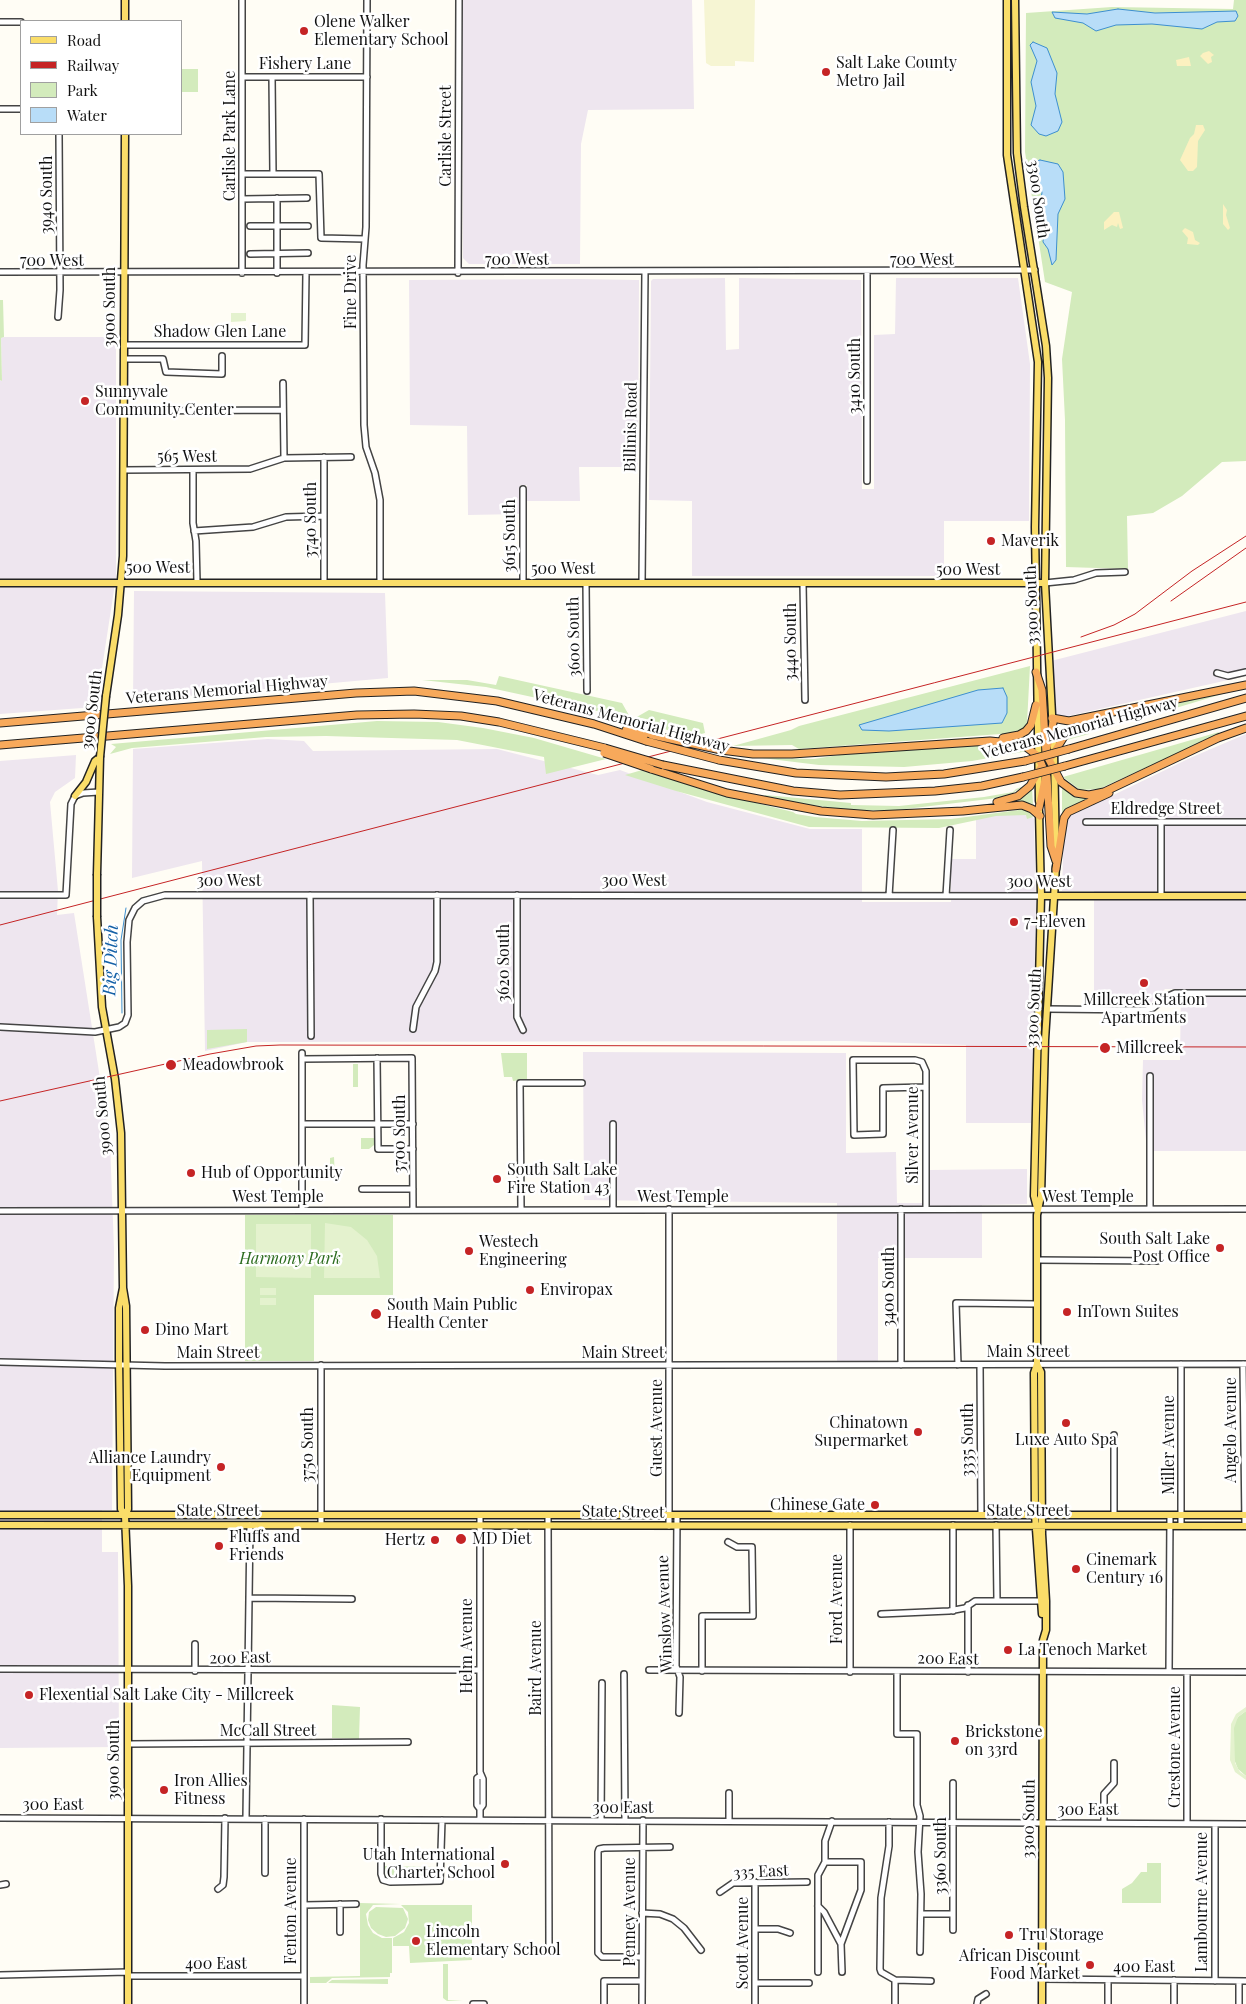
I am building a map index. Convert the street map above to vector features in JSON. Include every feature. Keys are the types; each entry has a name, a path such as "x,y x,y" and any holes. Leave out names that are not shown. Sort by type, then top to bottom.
{"highway":[{"path":"1036,672 1042,690 1046,764"},
{"path":"1046,754 1052,721 1069,721 1098,716 1246,685"},
{"name":"Veterans Memorial Highway","path":"0,723 356,693 414,692 498,701 596,724 646,741 719,760 806,774 886,777 960,772 1025,761 1246,698"},
{"path":"596,724 721,750 754,754 792,754 990,741 1019,735 1026,731 1030,725 1036,705"},
{"name":"Veterans Memorial Highway","path":"0,745 357,715 414,714 461,716 498,722 583,742 605,751 664,765 793,792 840,795 936,792 982,786 1024,777 1246,716"},
{"path":"605,751 651,769 728,793 790,807 857,815 925,813 1022,805 1039,812 1042,774 1046,764 1068,732 1098,716"},
{"path":"990,741 1022,744 1038,756 1063,783 1076,793 1089,795 1104,792 1218,738 1246,728"},
{"path":"925,813 1012,799 1025,791 1042,774"},
{"path":"1042,774 1050,792 1051,846 1056,861"},
{"path":"1056,869 1063,819 1068,812 1097,800 1133,779"}],"main road":[{"path":"125,0 125,20"},
{"name":"3300 South","path":"1007,0 1006,142 1014,209 1036,347 1038,378 1036,705 1038,756 1042,774"},
{"name":"3300 South","path":"1015,0 1017,153 1048,378 1045,583 1055,773 1056,869 1047,1009 1041,1196 1037,1210"},
{"name":"3900 South","path":"124,135 124,470 121,582 100,757 97,917 99,984 121,1133 123,1288 119,1308 123,1365 121,1509 125,1516 128,1586 128,2004"},
{"name":"500 West","path":"0,583 1045,583"},
{"path":"76,796 86,782 95,761 100,757"},
{"name":"3300 South","path":"1039,812 1041,896 1034,1196 1037,1210 1037,1364 1034,1373 1044,1635"},
{"name":"300 West","path":"1041,896 1246,896"},
{"path":"1038,990 1044,1008 1047,1009"},
{"name":"State Street","path":"0,1515 1246,1515"},
{"name":"State Street","path":"0,1526 480,1524 669,1526 1246,1526"},
{"name":"3300 South","path":"1039,1525 1046,1602 1043,1671 1042,2004"}],"street":[{"name":"Carlisle Park Lane","path":"242,0 242,273"},
{"name":"Fine Drive","path":"367,0 364,432 380,500 380,582"},
{"name":"Carlisle Street","path":"458,273 459,0"},
{"path":"0,22 20,22"},
{"name":"Fishery Lane","path":"242,77 367,77"},
{"path":"272,77 272,174"},
{"path":"0,109 20,109"},
{"name":"3940 South","path":"58,317 60,273 59,135"},
{"path":"242,174 319,174 320,238 365,239"},
{"path":"277,198 277,273"},
{"path":"242,199 307,198"},
{"path":"250,226 308,226"},
{"path":"250,254 308,253"},
{"name":"700 West","path":"0,272 1025,272 1034,270"},
{"name":"Billinis Road","path":"642,582 645,272"},
{"name":"3410 South","path":"867,272 867,481"},
{"name":"Shadow Glen Lane","path":"124,345 305,345 306,273"},
{"path":"124,359 163,358 166,372 222,374 222,356"},
{"path":"283,383 284,458"},
{"path":"124,411 283,410"},
{"name":"565 West","path":"124,470 250,469 284,458 351,457"},
{"name":"3740 South","path":"324,458 324,582"},
{"path":"193,470 197,582"},
{"name":"3615 South","path":"523,489 523,582"},
{"path":"194,531 248,528 286,517 324,516"},
{"name":"500 West","path":"1045,583 1074,580 1096,573 1125,572"},
{"name":"3600 South","path":"586,583 588,692"},
{"name":"3440 South","path":"803,583 805,700"},
{"path":"1217,673 1228,676 1246,672"},
{"path":"0,895 66,895 69,812 76,796 82,793 99,792"},
{"name":"Eldredge Street","path":"1086,822 1246,822"},
{"path":"1161,822 1161,896"},
{"path":"890,896 893,830"},
{"path":"946,896 950,830"},
{"name":"300 West","path":"106,1030 119,1027 125,1023 128,1015 128,931 132,913 143,901 165,894 1041,896"},
{"path":"310,895 310,1036"},
{"path":"413,1029 416,1007 435,970 437,962 437,895"},
{"name":"3620 South","path":"516,895 517,1017 523,1030"},
{"path":"1047,1009 1146,1010 1153,1008 1166,997 1175,993 1246,993"},
{"path":"0,1027 95,1032 106,1030"},
{"path":"302,1209 302,1056 377,1058 378,1149 413,1148"},
{"name":"3700 South","path":"377,1058 412,1058 413,1209"},
{"name":"Silver Avenue","path":"926,1087 883,1088 883,1134 854,1135 853,1060 915,1060 922,1062 926,1071 926,1087 926,1209"},
{"path":"1150,1076 1150,1209"},
{"path":"520,1209 520,1082 582,1083"},
{"path":"302,1124 412,1124"},
{"path":"613,1124 614,1209"},
{"path":"362,1189 413,1189"},
{"name":"West Temple","path":"0,1211 302,1209 1246,1209"},
{"name":"Guest Avenue","path":"669,1209 669,1526"},
{"name":"3400 South","path":"901,1209 901,1365"},
{"path":"1037,1260 1157,1261"},
{"path":"958,1365 956,1303 1037,1304"},
{"name":"Main Street","path":"0,1362 123,1365 1245,1364"},
{"name":"3335 South","path":"980,1364 980,1515"},
{"name":"Miller Avenue","path":"1181,1364 1181,1526"},
{"name":"Angelo Avenue","path":"1245,1364 1246,1526"},
{"name":"3750 South","path":"321,1365 321,1524"},
{"path":"1114,1435 1114,1515"},
{"name":"Helm Avenue","path":"480,1515 480,1776 476,1778 476,1805 480,1809 480,1820"},
{"name":"Baird Avenue","path":"548,1515 549,1948"},
{"name":"Winslow Avenue","path":"677,1515 677,1670 680,1677 679,1713"},
{"path":"1169,1672 1170,1515"},
{"path":"246,1818 250,1525"},
{"name":"Ford Avenue","path":"850,1525 850,1672"},
{"path":"953,1525 953,1611"},
{"path":"996,1525 996,1601"},
{"path":"702,1671 702,1616 752,1616 752,1547 737,1547 728,1542"},
{"path":"250,1598 352,1599"},
{"path":"881,1614 953,1611 975,1601 1042,1601"},
{"path":"968,1605 968,1672"},
{"path":"195,1644 195,1671"},
{"name":"200 East","path":"0,1669 195,1671 480,1670"},
{"name":"200 East","path":"649,1670 1246,1672"},
{"path":"897,1671 897,1734 917,1734 917,1805 920,1816 918,1822 920,1952"},
{"name":"Crestone Avenue","path":"1187,1672 1187,1823"},
{"path":"624,1674 625,1820"},
{"path":"601,1821 602,1683"},
{"name":"McCall Street","path":"128,1744 408,1742"},
{"path":"1104,1823 1104,1794 1114,1783 1114,1763"},
{"name":"3360 South","path":"953,1783 953,1930"},
{"path":"729,1793 729,1822"},
{"name":"300 East","path":"0,1818 1246,1824"},
{"path":"218,1889 223,1885 224,1877 225,1818"},
{"path":"265,1818 265,1873"},
{"name":"Fenton Avenue","path":"304,1819 304,2004"},
{"path":"381,1819 383,1880 440,1881 442,1820"},
{"name":"Penney Avenue","path":"642,2004 643,1820"},
{"path":"818,1972 818,1875 825,1862 825,1841 832,1822"},
{"path":"889,1822 889,1846 881,1898 880,1969 881,1972 896,1980 931,1981"},
{"name":"Lambourne Avenue","path":"1214,1981 1215,1824"},
{"path":"642,1957 599,1955 597,1948 598,1852 602,1848 670,1847"},
{"path":"825,1862 861,1862 861,1890 841,1944 842,1972"},
{"name":"Scott Avenue","path":"755,1882 755,2004"},
{"name":"335 East","path":"720,1892 733,1883 807,1882"},
{"path":"340,1904 340,1932"},
{"path":"304,1905 356,1904"},
{"path":"818,1906 824,1912 841,1944"},
{"path":"642,1913 660,1914 673,1919 684,1928 701,1950"},
{"path":"920,1914 953,1914"},
{"path":"755,1929 778,1929 790,1933"},
{"name":"400 East","path":"0,1975 304,1976"},
{"name":"400 East","path":"1042,1979 1246,1981"},
{"path":"604,2004 604,1981 642,1980"},
{"path":"895,2004 896,1980"},
{"path":"1108,1980 1108,2004"},
{"path":"1174,1980 1174,2004"},
{"path":"1239,1981 1239,2004"},
{"path":"755,1983 809,1983"},
{"path":"977,2004 978,1999 986,1994"},
{"path":"473,2004 484,2004"}],"shaded area":[{"path":"462,0 692,0 694,109 588,110 581,144 580,264 469,264 463,258"},
{"path":"725,278 726,350 739,349 739,278 861,280 862,489 874,489 874,335 895,334 896,278 1018,278 1030,364 1029,521 944,521 944,576 692,576 692,501 649,500 651,281 653,279"},
{"path":"409,280 639,280 638,467 579,467 580,501 527,501 527,485 520,485 520,514 468,515 467,426 410,425"},
{"path":"116,337 116,577 96,707 0,714 0,380 2,381 1,338"},
{"path":"134,591 385,593 388,678 133,701"},
{"path":"1246,611 1246,676 1055,719 1051,661"},
{"path":"1246,734 1246,1151 1147,1151 1142,1100 1143,1060 1180,1060 1181,989 1165,989 1148,1006 1094,1007 1094,891 1062,891 1064,825 1070,816 1190,758"},
{"path":"268,739 304,741 313,751 497,749 598,775 620,770 707,802 810,829 862,829 862,902 951,902 951,859 976,859 976,816 1028,811 1034,819 1036,904 1031,1123 966,1123 966,1045 845,1041 247,1042 205,1051 202,861 132,878 133,749"},
{"path":"76,755 75,778 55,792 50,802 58,891 57,915 74,913 110,1142 114,1249 112,1510 102,1510 102,1552 118,1552 119,1747 0,1748 0,761"},
{"path":"583,1052 846,1053 846,1153 896,1152 897,1203 928,1203 928,1170 1027,1169 1027,1204 982,1205 982,1258 878,1258 878,1362 837,1361 837,1203 584,1200"}],"green space":[{"path":"704,0 755,0 754,62 735,61 735,66 711,66 706,63"},
{"path":"1234,0 1246,0 1246,461 1222,462 1182,496 1153,513 1127,516 1128,569 1066,567 1065,420 1062,359 1072,292 1045,282 1025,152 1026,13 1112,7 1233,9"},
{"path":"182,69 198,69 198,92 182,92"},
{"path":"0,300 3,300 4,337 1,338 2,381 0,380"},
{"path":"231,313 246,313 246,321 231,322"},
{"path":"1030,666 1027,723 1022,730 1014,733 799,749 792,745 733,746 791,730 799,726"},
{"path":"499,676 622,703 630,717 635,718 649,710 703,723 705,733 690,737 629,718 486,687 422,680 467,680 496,685"},
{"path":"1229,691 1139,719 1137,713"},
{"path":"377,721 438,722 483,728 534,738 606,759 546,774 544,757 457,740 326,736 266,737 132,748 110,754 116,747 111,744"},
{"path":"1088,728 1089,734 1067,740 1076,733"},
{"path":"1219,732 1219,734 1099,789 1080,790 1063,777"},
{"path":"1004,744 1018,746 1028,751 972,761 904,767 819,765 762,758 814,759 839,755"},
{"path":"642,770 724,795 796,814 815,817 862,821 951,819 1019,810 1018,808 1028,811 1033,817 1027,819 1026,815 996,816 939,828 809,827 676,791 625,775"},
{"path":"1024,786 1006,797 889,811 837,809 764,797 765,795 851,803 851,805 899,806 984,797 1013,792"},
{"path":"1032,788 1033,804 1018,801 1028,792"},
{"path":"1062,788 1073,795 1090,799 1071,806 1062,814"},
{"path":"247,1029 247,1042 207,1049 207,1030"},
{"path":"501,1053 527,1053 527,1079 513,1081 512,1077 504,1077"},
{"path":"353,1064 358,1064 358,1087 353,1087"},
{"path":"361,1138 374,1138 374,1145 369,1149 361,1149"},
{"path":"334,1157 335,1180 330,1180 330,1158"},
{"name":"Harmony Park","path":"245,1215 393,1215 393,1295 314,1295 314,1361 245,1361"},
{"path":"325,1223 351,1227 367,1240 377,1256 380,1278 324,1278"},
{"path":"256,1224 311,1224 311,1278 256,1277"},
{"path":"260,1288 276,1288 276,1295 260,1295"},
{"path":"260,1298 276,1298 276,1305 260,1305"},
{"path":"332,1705 360,1707 359,1739 332,1738"},
{"path":"1246,1707 1246,1711 1238,1717 1234,1728 1235,1763 1240,1772 1246,1776 1246,1780 1235,1772 1230,1760 1231,1724 1236,1714"},
{"path":"1246,1711 1246,1776 1238,1769 1234,1759 1234,1724 1238,1717"},
{"path":"1147,1863 1161,1863 1161,1903 1122,1903 1122,1889 1132,1883 1141,1872 1147,1872"},
{"path":"384,1866 439,1867 439,1876 435,1879 388,1879 384,1875"},
{"path":"360,1903 401,1904 373,1905 366,1914 368,1925 373,1933 382,1938 392,1938 392,1973 390,1973 390,1977 332,1978 326,1983 310,1983 310,1977 360,1976"},
{"path":"401,1905 472,1905 472,1960 410,1963 409,1946 393,1946 393,1938 404,1932 409,1923 408,1912"},
{"path":"376,1907 403,1908 408,1919 405,1928 395,1936 386,1937 378,1934 371,1928 368,1920 369,1912"},
{"path":"443,1964 448,1964 448,2000 463,2001 447,2001 443,1998"},
{"path":"388,1979 388,1984 328,1983 332,1980"}],"sand":[{"path":"1209,51 1214,55 1211,57 1212,62 1208,64 1200,56"},
{"path":"1189,57 1191,66 1177,66 1176,60"},
{"path":"1196,125 1203,125 1205,130 1198,141 1197,167 1193,171 1188,171 1180,160 1190,138 1194,134"},
{"path":"1223,204 1227,210 1226,215 1230,228 1228,230 1223,224"},
{"path":"1114,212 1119,212 1123,228 1120,229 1118,223 1117,227 1112,225 1104,230 1104,222"},
{"path":"1185,228 1193,232 1195,240 1200,243 1198,245 1187,244 1188,238 1182,231"}],"water":[{"path":"1118,9 1155,13 1236,11 1238,16 1235,21 1217,22 1202,29 1152,24 1116,25 1096,31 1083,23 1055,18 1052,12 1087,14"},
{"path":"1033,42 1047,48 1057,73 1055,94 1062,122 1058,131 1046,136 1039,134 1031,125 1036,106 1031,82 1037,61 1030,45"},
{"path":"1040,160 1058,164 1063,172 1065,199 1058,214 1056,260 1052,265 1048,249 1043,242 1044,230 1038,210 1042,193 1034,162"},
{"path":"1003,688 1007,697 1007,713 1002,723 889,731 862,730 859,725 978,690"}],"waterway":[{"name":"Big Ditch","path":"122,1013 121,940 126,908"}],"tram line":[{"path":"0,1101 210,1054 256,1046 1246,1047"}],"railway":[{"path":"1081,637 1114,625 1135,614 1192,571 1246,536"},
{"path":"1171,601 1246,548"},
{"path":"0,925 1246,602"}],"place":[{"name":"Olene Walker Elementary School","path":"304,31"},
{"name":"Salt Lake County Metro Jail","path":"826,72"},
{"name":"Sunnyvale Community Center","path":"85,401"},
{"name":"Maverik","path":"991,541"},
{"name":"7-Eleven","path":"1014,922"},
{"name":"Millcreek Station Apartments","path":"1144,983"},
{"name":"Millcreek","path":"1105,1048"},
{"name":"Meadowbrook","path":"171,1065"},
{"name":"Hub of Opportunity","path":"191,1173"},
{"name":"South Salt Lake Fire Station 43","path":"497,1179"},
{"name":"South Salt Lake Post Office","path":"1220,1248"},
{"name":"Westech Engineering","path":"469,1251"},
{"name":"Enviropax","path":"530,1290"},
{"name":"InTown Suites","path":"1067,1312"},
{"name":"South Main Public Health Center","path":"376,1314"},
{"name":"Dino Mart","path":"145,1330"},
{"name":"Luxe Auto Spa","path":"1066,1423"},
{"name":"Chinatown Supermarket","path":"918,1432"},
{"name":"Alliance Laundry Equipment","path":"221,1467"},
{"name":"Chinese Gate","path":"875,1505"},
{"name":"MD Diet","path":"461,1539"},
{"name":"Hertz","path":"435,1540"},
{"name":"Fluffs and Friends","path":"219,1546"},
{"name":"Cinemark Century 16","path":"1076,1569"},
{"name":"La Tenoch Market","path":"1008,1650"},
{"name":"Flexential Salt Lake City - Millcreek","path":"29,1695"},
{"name":"Brickstone on 33rd","path":"955,1741"},
{"name":"Iron Allies Fitness","path":"164,1790"},
{"name":"Utah International Charter School","path":"505,1864"},
{"name":"Tru Storage","path":"1009,1935"},
{"name":"Lincoln Elementary School","path":"416,1941"},
{"name":"African Discount Food Market","path":"1090,1965"}]}
